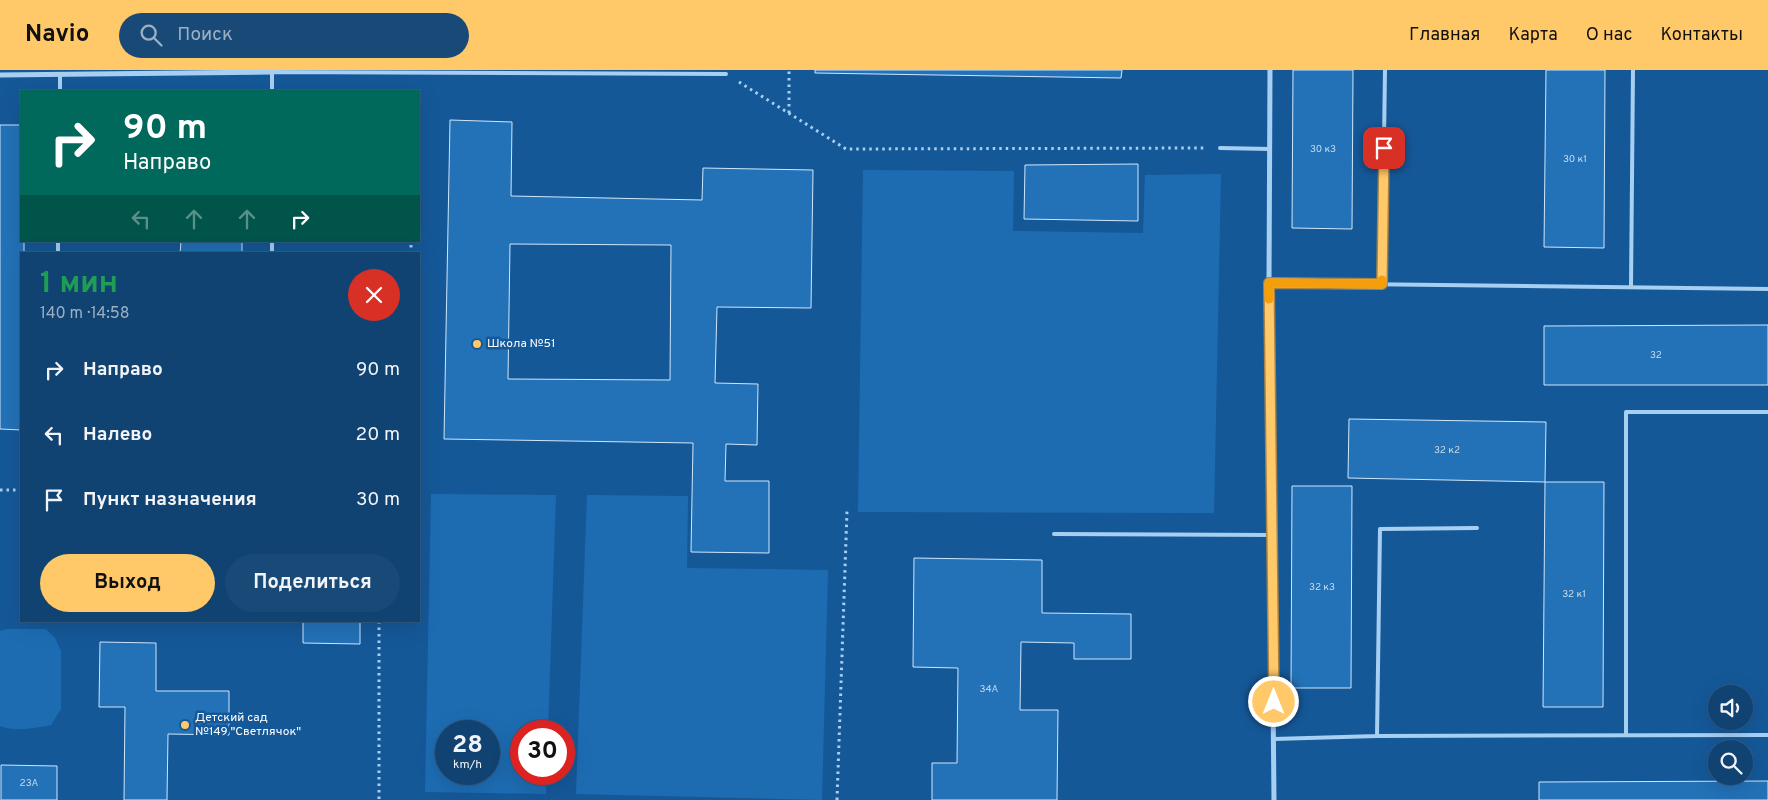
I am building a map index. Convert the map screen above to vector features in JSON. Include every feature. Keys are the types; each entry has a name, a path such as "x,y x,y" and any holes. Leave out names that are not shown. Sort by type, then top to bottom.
{"street":[{"path":"1270,70 1269,283 1274,800"},
{"path":"0,75 272,72"}],"lane":[{"path":"1382,284 1385,70"},
{"path":"1632,287 1633,70"},
{"path":"272,90 272,72 726,74"},
{"path":"60,74 60,90"},
{"path":"1220,148 1270,149"},
{"path":"1269,283 1768,289"},
{"path":"1626,734 1626,412 1768,412"},
{"path":"1378,736 1380,529 1477,528"},
{"path":"1054,534 1272,535"},
{"path":"1274,739 1378,736 1768,734"}],"path":[{"path":"789,70 789,113"},
{"path":"726,74 846,149 1220,148"},
{"path":"0,490 20,490"},
{"path":"837,800 846,511"},
{"path":"379,622 379,800"}],"shaded area":[{"path":"863,170 1014,171 1013,231 1143,233 1145,175 1221,174 1214,513 858,512"},
{"path":"431,494 556,495 548,720 510,720 510,785 546,785 546,794 425,792"},
{"path":"587,495 688,496 687,568 828,570 822,800 576,794"},
{"path":"7,629 46,629 55,638 61,651 61,709 51,725 19,729 0,726 0,631"}],"building":[{"path":"815,70 1122,70 1121,78 815,73"},
{"path":"1293,70 1353,70 1352,229 1292,228"},
{"path":"1546,70 1605,70 1604,248 1544,247"},
{"name":"Школа №51","path":"450,120 512,122 511,196 702,200 703,168 813,170 811,308 717,307 715,383 758,384 757,445 726,444 725,481 769,481 769,553 691,552 693,443 444,439","holes":["510,244 671,245 670,380 508,379"]},
{"path":"0,125 20,125 20,242 24,242 24,252 20,252 20,430 0,429"},
{"path":"1138,164 1138,221 1024,219 1025,165"},
{"path":"181,242 242,242 242,252 180,252"},
{"path":"1768,325 1768,385 1544,385 1544,326"},
{"path":"1349,419 1546,422 1545,482 1348,478"},
{"path":"1545,482 1604,482 1603,707 1543,707"},
{"path":"1292,486 1352,486 1351,688 1291,688"},
{"path":"914,558 1042,560 1042,613 1131,614 1131,659 1074,659 1074,643 1021,642 1020,710 1058,710 1057,800 932,800 932,763 957,763 958,668 913,667"},
{"path":"303,622 360,622 360,644 303,643"},
{"name":"Детский сад №149 \"Светлячок\"","path":"100,642 156,643 156,691 229,691 229,735 168,734 167,800 124,800 125,707 99,707"},
{"path":"1,765 57,766 57,800 1,800"},
{"path":"1708,781 1708,785 1753,785 1753,781 1768,781 1768,800 1539,800 1539,782"}],"slow traffic":[{"path":"1269,299 1269,283 1382,284 1382,280"}],"place":[{"name":"Школа №51","path":"477,344"},
{"name":"Детский сад №149 \"Светлячок\"","path":"185,725"}],"route":[{"path":"1274,702 1269,283 1382,284 1384,148"}]}
